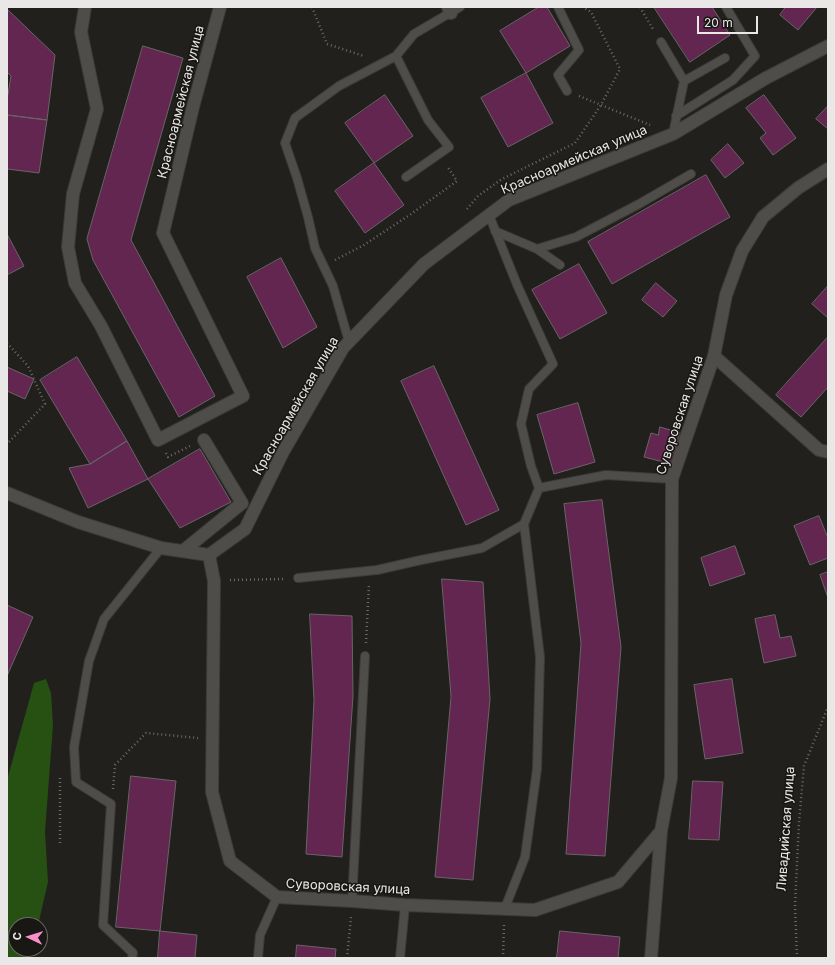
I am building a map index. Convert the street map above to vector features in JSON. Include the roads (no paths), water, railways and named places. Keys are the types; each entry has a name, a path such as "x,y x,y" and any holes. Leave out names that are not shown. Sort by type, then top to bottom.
{"street":[{"name":"Красноармейская улица","path":"85,7 81,32 97,109 73,194 68,247 75,283 101,326 158,440 243,396 163,233 220,7"},
{"name":"Красноармейская улица","path":"209,555 245,529 283,452 343,348 424,264 509,200 673,134 766,78 828,46"},
{"name":"Суворовская улица","path":"651,958 661,831 671,778 672,479 714,356 726,294 742,251 763,217 798,188 828,169"},
{"path":"714,356 819,450 828,452"},
{"path":"183,551 242,503 204,440"},
{"path":"7,493 78,522 161,548 209,555"},
{"name":"Суворовская улица","path":"209,555 214,581 212,792 230,860 277,897 405,905 535,910 618,882 661,831"}],"lane":[{"path":"558,7 579,50 558,76 567,91"},
{"path":"676,116 732,80 755,56 726,7"},
{"path":"349,342 333,286 315,248 297,178 285,144 295,118 339,86 396,56 414,34 453,9"},
{"path":"661,42 684,81 673,134"},
{"path":"396,56 428,120 449,147 406,177"},
{"path":"684,81 725,58"},
{"path":"537,248 576,237 639,204 691,174"},
{"path":"489,215 518,287 553,364 529,389 521,424 531,466 539,488 524,524 540,657 537,768 525,856 505,908"},
{"path":"495,231 537,248 560,265"},
{"path":"539,488 606,474 672,479"},
{"path":"298,578 370,571 482,548 524,524"},
{"path":"132,958 133,953 103,925 111,804 76,782 74,747 89,661 104,619 161,548"},
{"path":"352,901 365,656"},
{"path":"258,958 260,935 277,897"},
{"path":"400,958 405,905"}]}
